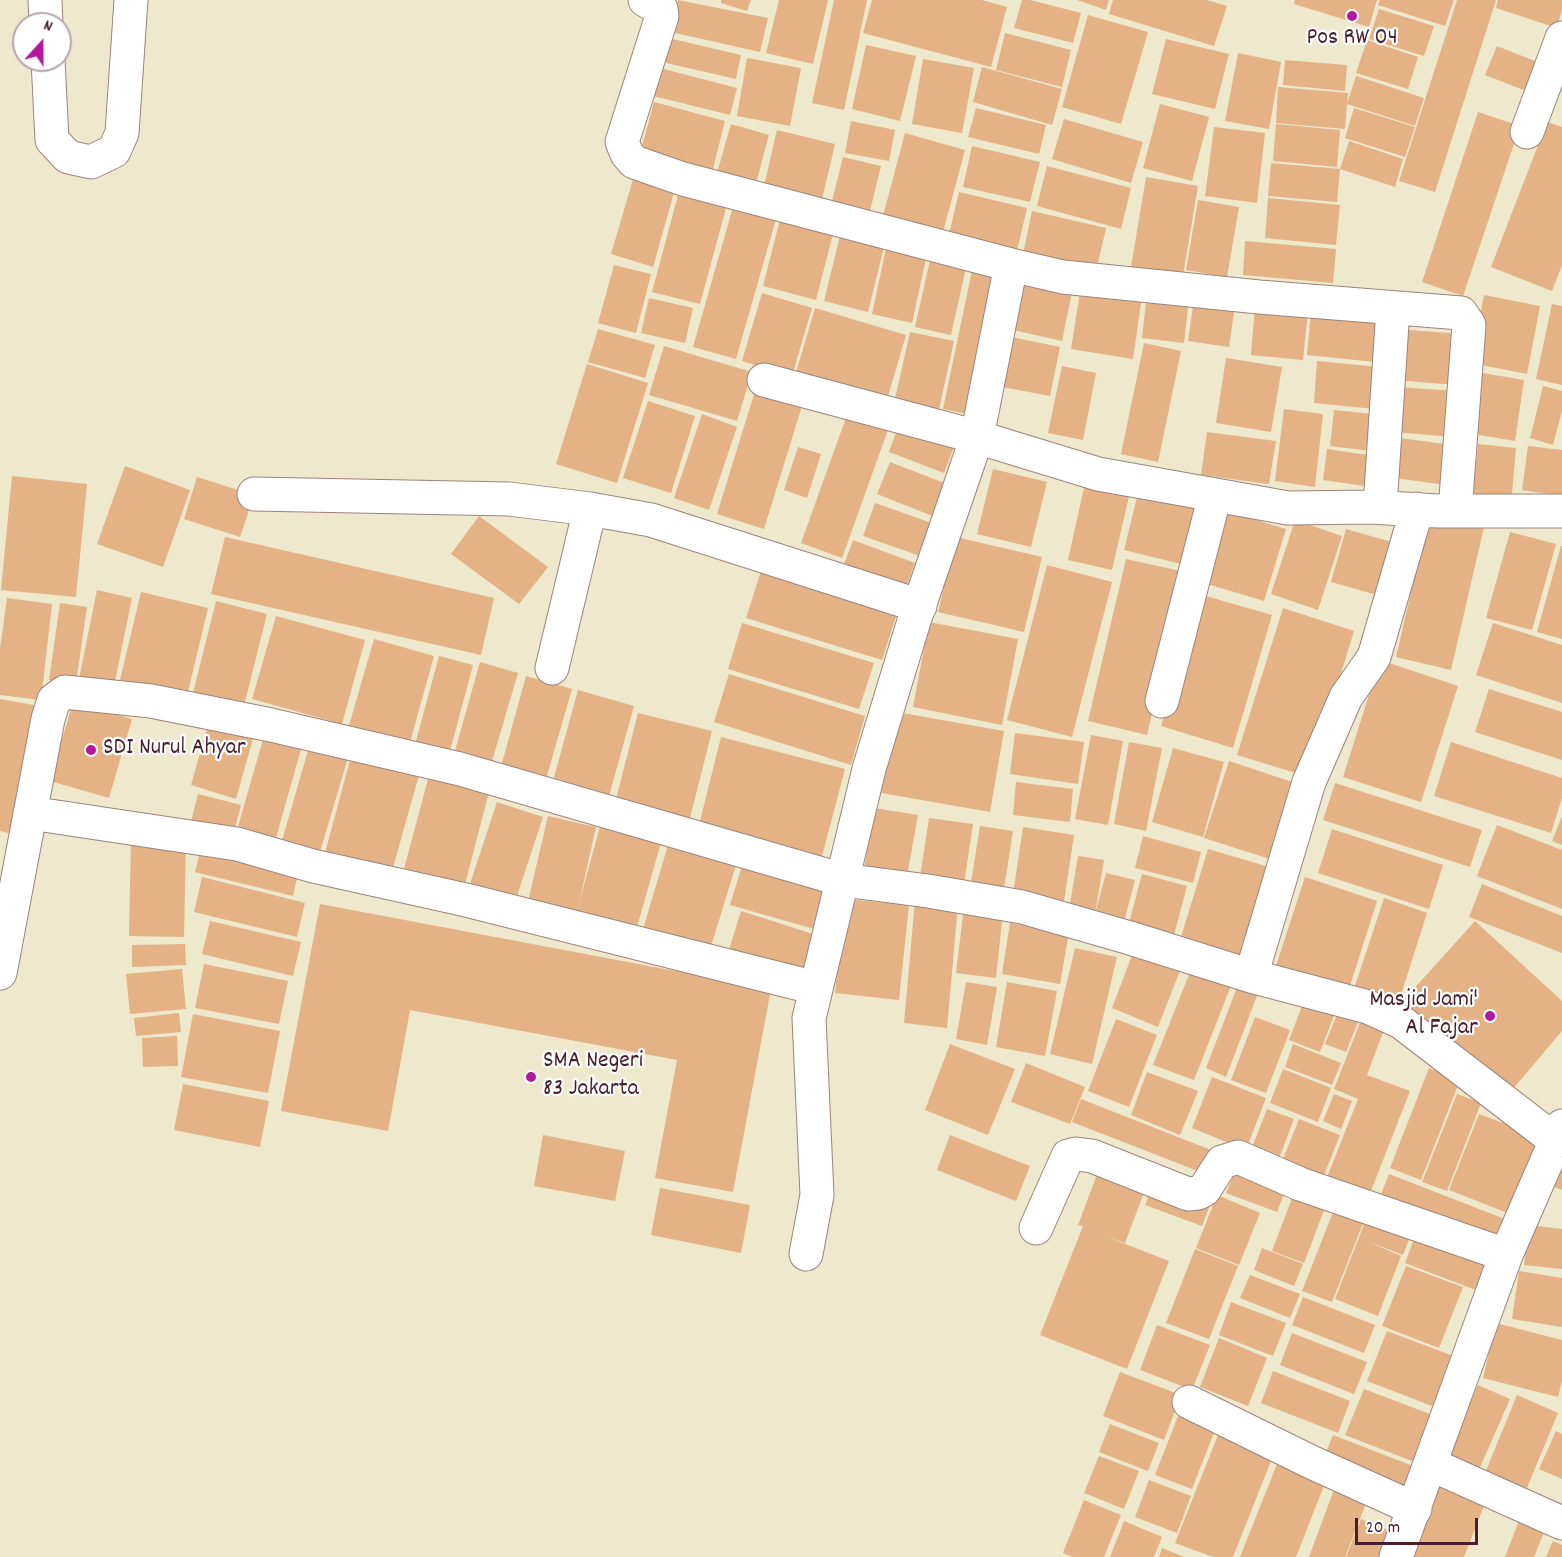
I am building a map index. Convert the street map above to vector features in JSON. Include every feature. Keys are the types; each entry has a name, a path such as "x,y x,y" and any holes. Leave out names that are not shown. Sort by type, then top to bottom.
{"street":[{"path":"49,72 52,140 68,157 90,162 114,150 122,133 130,0"},
{"path":"645,0 661,9 662,16 622,142 627,154 634,162 683,179 1011,266 1063,277 1258,297 1461,313 1469,325 1455,511"},
{"path":"1527,132 1562,38"},
{"path":"806,1254 817,1195 813,1003 869,769 914,621 977,437 1011,266"},
{"path":"1380,507 1393,308"},
{"path":"764,380 977,437 1098,474 1288,508 1380,507 1455,511 1562,511"},
{"path":"254,494 509,499 590,509 651,520 920,606"},
{"path":"1162,701 1215,495"},
{"path":"552,668 590,509"},
{"path":"1251,976 1309,782 1346,697 1374,657 1418,509"},
{"path":"0,973 48,719 54,700 65,692 162,703 271,725 460,769 843,880 928,891 1022,907 1251,976 1368,1007 1401,1022 1559,1134 1506,1255 1396,1557"},
{"path":"30,813 237,844 313,866 466,900 813,1003"},
{"path":"1036,1228 1068,1156 1076,1154 1092,1156 1188,1194 1204,1190 1222,1162 1238,1157 1300,1184 1506,1255"},
{"path":"1189,1402 1311,1462 1415,1509"},
{"path":"1430,1464 1562,1523"}],"building":[{"path":"678,0 768,18 760,52 671,32"},
{"path":"721,0 751,0 747,11 721,3"},
{"path":"779,0 828,0 813,64 766,53"},
{"path":"834,0 867,0 844,110 812,103"},
{"path":"872,0 982,0 1007,7 991,67 863,33"},
{"path":"1022,0 1081,13 1073,43 1014,28"},
{"path":"1077,0 1109,0 1106,10"},
{"path":"1113,0 1207,0 1227,6 1214,46 1109,14"},
{"name":"Pos RW 04","path":"1295,0 1377,0 1369,27 1294,4"},
{"path":"1380,0 1454,0 1445,26 1378,5"},
{"path":"1457,0 1496,0 1435,192 1399,181"},
{"path":"1498,0 1562,0 1557,28 1496,8"},
{"path":"1379,9 1434,26 1424,56 1369,39"},
{"path":"1088,15 1148,32 1121,124 1062,107"},
{"path":"1005,33 1071,50 1062,87 996,70"},
{"path":"668,38 741,55 736,79 662,62"},
{"path":"1166,39 1229,54 1215,109 1152,94"},
{"path":"1367,40 1418,57 1408,89 1356,73"},
{"path":"866,45 916,56 900,121 852,109"},
{"path":"1497,46 1545,65 1534,94 1485,75"},
{"path":"1238,53 1281,62 1269,129 1225,121"},
{"path":"747,58 801,68 790,126 737,116"},
{"path":"923,59 974,68 962,133 912,124"},
{"path":"1285,60 1347,65 1345,91 1283,85"},
{"path":"982,67 1062,89 1052,125 973,102"},
{"path":"660,68 737,88 730,115 653,96"},
{"path":"1356,76 1424,98 1415,126 1347,104"},
{"path":"1278,87 1348,93 1345,129 1276,123"},
{"path":"654,102 725,121 713,169 641,150"},
{"path":"1160,104 1209,117 1192,181 1143,168"},
{"path":"976,108 1046,125 1039,154 968,137"},
{"path":"1354,108 1415,127 1405,157 1345,138"},
{"path":"1478,112 1520,126 1463,296 1422,282"},
{"path":"1064,119 1143,142 1131,183 1052,159"},
{"path":"851,121 895,130 889,161 845,153"},
{"path":"1547,122 1562,127 1562,265 1552,291 1491,267"},
{"path":"731,124 769,135 756,183 717,173"},
{"path":"1276,124 1340,130 1337,167 1273,161"},
{"path":"1214,127 1265,133 1257,203 1205,196"},
{"path":"777,130 835,144 821,204 763,190"},
{"path":"905,133 965,150 943,232 883,216"},
{"path":"1349,141 1403,159 1395,187 1340,169"},
{"path":"972,146 1040,162 1030,202 963,187"},
{"path":"843,157 881,166 869,215 831,205"},
{"path":"1271,163 1340,169 1337,202 1268,196"},
{"path":"1047,166 1131,188 1121,229 1037,206"},
{"path":"634,176 675,189 653,267 611,254"},
{"path":"1146,177 1198,186 1183,276 1131,267"},
{"path":"681,184 729,197 700,304 652,292"},
{"path":"959,192 1027,208 1015,259 947,243"},
{"path":"1268,198 1340,205 1336,245 1265,238"},
{"path":"1198,200 1239,207 1227,277 1186,270"},
{"path":"733,207 776,219 736,359 693,347"},
{"path":"1032,211 1106,228 1096,271 1023,254"},
{"path":"782,212 835,226 816,300 763,286"},
{"path":"840,236 884,247 868,312 824,301"},
{"path":"1245,241 1336,249 1333,283 1243,275"},
{"path":"887,244 927,254 912,323 872,314"},
{"path":"930,260 966,268 951,335 915,327"},
{"path":"614,265 651,274 636,333 598,323"},
{"path":"973,266 1007,273 977,416 943,409"},
{"path":"1016,274 1073,287 1062,341 1004,328"},
{"path":"1081,286 1142,296 1133,359 1071,349"},
{"path":"762,293 812,308 792,376 742,361"},
{"path":"1147,294 1189,298 1184,343 1142,338"},
{"path":"1484,295 1540,306 1527,374 1471,363"},
{"path":"649,298 693,308 685,343 641,333"},
{"path":"1194,299 1235,305 1229,347 1188,341"},
{"path":"1552,304 1562,306 1562,385 1536,379"},
{"path":"1255,307 1308,311 1303,360 1251,355"},
{"path":"815,308 906,335 886,403 795,376"},
{"path":"1311,311 1389,319 1385,363 1307,355"},
{"path":"598,329 655,345 645,378 588,362"},
{"path":"1397,329 1461,334 1457,385 1394,380"},
{"path":"910,332 954,341 939,409 895,399"},
{"path":"1002,335 1060,347 1050,396 992,385"},
{"path":"1144,343 1181,351 1158,462 1121,454"},
{"path":"664,346 752,372 737,421 649,395"},
{"path":"1226,358 1282,367 1271,432 1216,423"},
{"path":"1317,361 1379,367 1375,409 1314,403"},
{"path":"587,364 648,383 617,483 556,464"},
{"path":"1062,366 1096,373 1083,440 1048,433"},
{"path":"1477,372 1524,380 1515,441 1467,433"},
{"path":"1543,386 1562,391 1562,411 1553,445 1530,438"},
{"path":"1398,387 1456,391 1452,437 1395,432"},
{"path":"755,391 802,406 764,529 717,514"},
{"path":"648,401 695,416 671,493 623,478"},
{"path":"1284,409 1323,414 1315,487 1275,481"},
{"path":"1334,410 1382,415 1379,452 1330,446"},
{"path":"702,414 737,427 709,510 674,498"},
{"path":"847,415 888,430 842,558 801,543"},
{"path":"900,421 956,442 944,473 889,452"},
{"path":"1207,432 1276,441 1269,484 1201,475"},
{"path":"1393,437 1452,445 1446,485 1388,477"},
{"path":"1478,444 1516,448 1511,505 1472,501"},
{"path":"1528,446 1562,450 1562,496 1522,490"},
{"path":"798,447 821,454 807,498 784,490"},
{"path":"1327,449 1375,456 1371,487 1323,480"},
{"path":"890,462 952,486 940,519 877,494"},
{"path":"125,466 190,490 163,567 97,544"},
{"path":"993,469 1047,482 1031,547 977,534"},
{"path":"12,476 87,484 76,597 1,590"},
{"path":"197,477 254,495 240,537 184,519"},
{"path":"1085,483 1130,492 1112,570 1068,560"},
{"path":"1138,493 1200,508 1185,565 1124,550"},
{"path":"875,503 932,523 920,556 863,536"},
{"path":"1216,508 1286,529 1264,601 1194,580"},
{"path":"1429,515 1484,527 1451,670 1396,657"},
{"path":"479,516 548,567 519,604 451,554"},
{"path":"1295,520 1342,536 1318,610 1271,594"},
{"path":"1346,529 1399,544 1384,597 1331,582"},
{"path":"1510,532 1556,544 1532,630 1486,618"},
{"path":"225,537 494,598 481,655 211,594"},
{"path":"956,537 1042,557 1024,632 938,612"},
{"path":"853,540 915,563 902,599 840,575"},
{"path":"1562,546 1562,639 1537,632"},
{"path":"1126,559 1185,572 1147,735 1088,721"},
{"path":"763,565 899,607 882,660 746,618"},
{"path":"1047,565 1112,582 1072,737 1007,720"},
{"path":"97,590 132,598 114,686 79,679"},
{"path":"141,592 208,608 187,696 120,680"},
{"path":"1199,594 1272,615 1233,748 1161,726"},
{"path":"7,598 52,604 41,700 0,695 0,649"},
{"path":"216,601 267,614 244,706 193,693"},
{"path":"60,603 87,607 76,683 49,680"},
{"path":"1283,608 1354,631 1309,777 1237,755"},
{"path":"276,616 365,640 342,724 252,699"},
{"path":"929,622 1018,639 1002,725 913,707"},
{"path":"742,623 874,663 859,709 728,669"},
{"path":"1493,623 1562,645 1562,703 1476,675"},
{"path":"374,639 434,656 409,746 348,729"},
{"path":"439,656 473,665 447,762 413,752"},
{"path":"1380,660 1458,686 1421,802 1343,777"},
{"path":"480,662 518,673 490,768 453,758"},
{"path":"729,674 865,716 851,765 714,722"},
{"path":"526,676 572,689 544,786 499,774"},
{"path":"1489,689 1562,712 1562,760 1475,732"},
{"path":"578,690 634,706 606,807 550,792"},
{"path":"0,699 45,707 21,836 0,831"},
{"name":"SDI Nurul Ahyar","path":"73,702 132,719 109,798 50,781"},
{"path":"891,711 1004,731 990,812 876,792"},
{"path":"638,713 712,731 689,822 615,803"},
{"path":"209,721 254,735 236,799 191,785"},
{"path":"1015,733 1084,742 1078,784 1010,774"},
{"path":"1091,735 1123,741 1108,825 1075,819"},
{"path":"264,736 302,746 275,841 237,830"},
{"path":"721,737 845,769 821,860 698,829"},
{"path":"1129,742 1162,748 1146,831 1114,824"},
{"path":"1451,742 1562,778 1562,798 1551,833 1434,796"},
{"path":"309,747 348,758 319,855 281,844"},
{"path":"1173,748 1224,762 1203,837 1152,822"},
{"path":"353,749 421,768 392,871 325,853"},
{"path":"1229,761 1304,786 1279,862 1204,838"},
{"path":"430,772 490,788 463,892 402,876"},
{"path":"1016,782 1073,789 1070,822 1013,815"},
{"path":"1335,783 1482,830 1470,867 1323,820"},
{"path":"198,794 241,805 234,832 191,822"},
{"path":"497,802 543,817 515,902 469,887"},
{"path":"874,808 918,815 906,882 863,875"},
{"path":"548,816 596,827 579,903 601,823 662,839 635,934 527,906"},
{"path":"1562,816 1562,845 1552,841"},
{"path":"929,818 973,824 964,884 920,877"},
{"path":"1497,825 1562,850 1562,909 1477,876"},
{"path":"980,826 1013,831 1003,895 970,889"},
{"path":"1023,827 1074,835 1063,908 1012,901"},
{"path":"1332,829 1443,865 1429,909 1318,873"},
{"path":"131,836 186,838 184,937 129,936"},
{"path":"1143,836 1201,852 1193,883 1135,868"},
{"path":"202,845 299,869 293,896 195,872"},
{"path":"668,845 736,865 708,956 641,936"},
{"path":"1208,849 1276,869 1250,958 1181,937"},
{"path":"1078,856 1104,860 1095,914 1106,873 1135,880 1123,926 1068,915"},
{"path":"744,859 827,883 814,929 730,905"},
{"path":"1142,874 1187,886 1173,939 1128,927"},
{"path":"202,877 305,903 297,937 194,912"},
{"path":"1305,877 1377,901 1348,992 1275,969"},
{"path":"1482,884 1562,916 1562,953 1469,917"},
{"path":"1384,898 1427,913 1398,1004 1354,989"},
{"path":"845,899 909,905 899,1000 835,993"},
{"path":"915,901 958,905 947,1028 904,1023"},
{"path":"320,904 771,989 733,1192 655,1178 677,1060 410,1010 388,1131 281,1111"},
{"path":"964,907 1003,912 996,978 956,973"},
{"path":"741,911 816,935 803,978 728,953"},
{"path":"210,921 301,942 293,976 202,954"},
{"name":"Masjid Jami' Al Fajar","path":"1475,921 1562,1001 1562,1031 1507,1096 1402,1002"},
{"path":"1010,923 1069,932 1060,984 1002,974"},
{"path":"185,944 186,965 132,967 132,945"},
{"path":"1075,948 1117,957 1092,1064 1050,1054"},
{"path":"1134,950 1181,968 1158,1027 1112,1008"},
{"path":"1194,962 1234,978 1194,1080 1153,1065"},
{"path":"204,964 288,981 279,1024 195,1008"},
{"path":"182,969 186,1009 130,1014 126,974"},
{"path":"966,982 997,987 987,1045 956,1039"},
{"path":"1007,982 1057,991 1045,1056 996,1047"},
{"path":"1238,985 1258,993 1226,1077 1206,1068"},
{"path":"1307,993 1338,1005 1320,1052 1289,1040"},
{"path":"1342,1002 1363,1010 1346,1052 1325,1044"},
{"path":"179,1013 181,1032 136,1036 134,1018"},
{"path":"193,1014 280,1031 268,1093 181,1077"},
{"path":"1363,1015 1386,1024 1367,1075 1410,1091 1369,1196 1326,1180 1358,1099 1334,1089"},
{"path":"1255,1017 1290,1030 1266,1093 1231,1080"},
{"path":"1116,1019 1157,1035 1129,1107 1088,1091"},
{"path":"177,1036 178,1066 143,1067 142,1038"},
{"path":"950,1044 1015,1069 988,1135 925,1110"},
{"path":"1293,1044 1341,1063 1332,1085 1285,1067"},
{"path":"1026,1063 1085,1087 1070,1124 1011,1102"},
{"path":"1429,1068 1460,1080 1421,1180 1390,1168"},
{"path":"1283,1069 1331,1088 1318,1122 1270,1103"},
{"path":"1147,1072 1198,1091 1180,1135 1131,1115"},
{"path":"1212,1077 1266,1098 1246,1150 1192,1128"},
{"path":"183,1084 269,1101 260,1147 174,1130"},
{"path":"1334,1094 1352,1101 1341,1129 1323,1121"},
{"path":"1457,1094 1481,1103 1447,1191 1422,1182"},
{"path":"1081,1099 1216,1152 1208,1175 1072,1122"},
{"path":"1267,1109 1294,1119 1278,1161 1251,1150"},
{"path":"1479,1114 1540,1137 1510,1214 1449,1190"},
{"path":"1299,1119 1340,1135 1322,1180 1281,1164"},
{"path":"543,1135 625,1151 615,1201 534,1186"},
{"path":"950,1135 1030,1166 1016,1201 937,1170"},
{"path":"1562,1159 1562,1190 1552,1186"},
{"path":"1238,1164 1288,1184 1277,1212 1226,1193"},
{"path":"1098,1172 1145,1190 1125,1243 1105,1236 1169,1261 1127,1369 1040,1335 1083,1226 1078,1225"},
{"path":"1389,1174 1505,1219 1495,1245 1379,1199"},
{"path":"1154,1183 1210,1205 1202,1226 1145,1205"},
{"path":"1297,1185 1329,1197 1304,1263 1272,1251"},
{"path":"660,1188 750,1205 741,1253 651,1235"},
{"path":"1217,1195 1260,1213 1239,1265 1196,1248"},
{"path":"1337,1202 1367,1213 1332,1302 1302,1291"},
{"path":"1370,1209 1414,1227 1403,1255 1367,1241 1401,1256 1378,1316 1335,1299"},
{"path":"1529,1225 1562,1229 1562,1269 1524,1265"},
{"path":"1418,1228 1494,1257 1481,1292 1405,1263"},
{"path":"1262,1248 1303,1264 1294,1286 1254,1270"},
{"path":"1195,1249 1238,1266 1209,1339 1166,1323"},
{"path":"1406,1266 1463,1287 1439,1348 1382,1326"},
{"path":"1519,1271 1562,1278 1562,1327 1512,1319"},
{"path":"1250,1275 1300,1294 1290,1318 1240,1298"},
{"path":"1303,1297 1375,1325 1364,1353 1292,1325"},
{"path":"1231,1302 1286,1323 1273,1356 1219,1335"},
{"path":"1496,1323 1562,1340 1562,1381 1558,1397 1483,1378"},
{"path":"1157,1325 1210,1345 1192,1390 1140,1370"},
{"path":"1387,1331 1456,1357 1437,1408 1367,1381"},
{"path":"1292,1333 1367,1362 1354,1394 1280,1365"},
{"path":"1219,1338 1267,1358 1248,1406 1200,1387"},
{"path":"1273,1371 1350,1401 1338,1433 1261,1403"},
{"path":"1120,1372 1181,1395 1164,1440 1103,1416"},
{"path":"1478,1385 1510,1399 1478,1472 1446,1457"},
{"path":"1364,1389 1435,1416 1417,1463 1345,1435"},
{"path":"1517,1395 1558,1413 1526,1490 1485,1473"},
{"path":"1180,1411 1217,1425 1192,1489 1155,1475"},
{"path":"1110,1424 1159,1443 1148,1471 1099,1452"},
{"path":"1556,1431 1562,1434 1562,1479 1539,1469"},
{"path":"1218,1435 1273,1456 1233,1557 1213,1557 1175,1543"},
{"path":"1333,1435 1413,1466 1404,1491 1323,1460"},
{"path":"1099,1456 1139,1471 1124,1509 1084,1493"},
{"path":"1279,1459 1327,1478 1296,1557 1240,1557"},
{"path":"1149,1480 1191,1496 1177,1533 1135,1517"},
{"path":"1438,1480 1487,1498 1464,1557 1411,1557"},
{"path":"1336,1484 1369,1496 1345,1557 1309,1557"},
{"path":"1084,1500 1121,1515 1104,1557 1073,1557 1063,1553"},
{"path":"1522,1513 1548,1522 1534,1557 1505,1557"},
{"path":"1361,1519 1394,1532 1385,1557 1346,1557"},
{"path":"1124,1521 1162,1537 1154,1557 1110,1557"},
{"path":"1553,1541 1562,1545 1562,1557 1546,1557"},
{"path":"1162,1548 1184,1557 1159,1557"}],"place":[{"name":"Pos RW 04","path":"1352,16"},
{"name":"SDI Nurul Ahyar","path":"91,750"},
{"name":"Masjid Jami' Al Fajar","path":"1490,1016"},
{"name":"SMA Negeri 83 Jakarta","path":"531,1077"}]}
